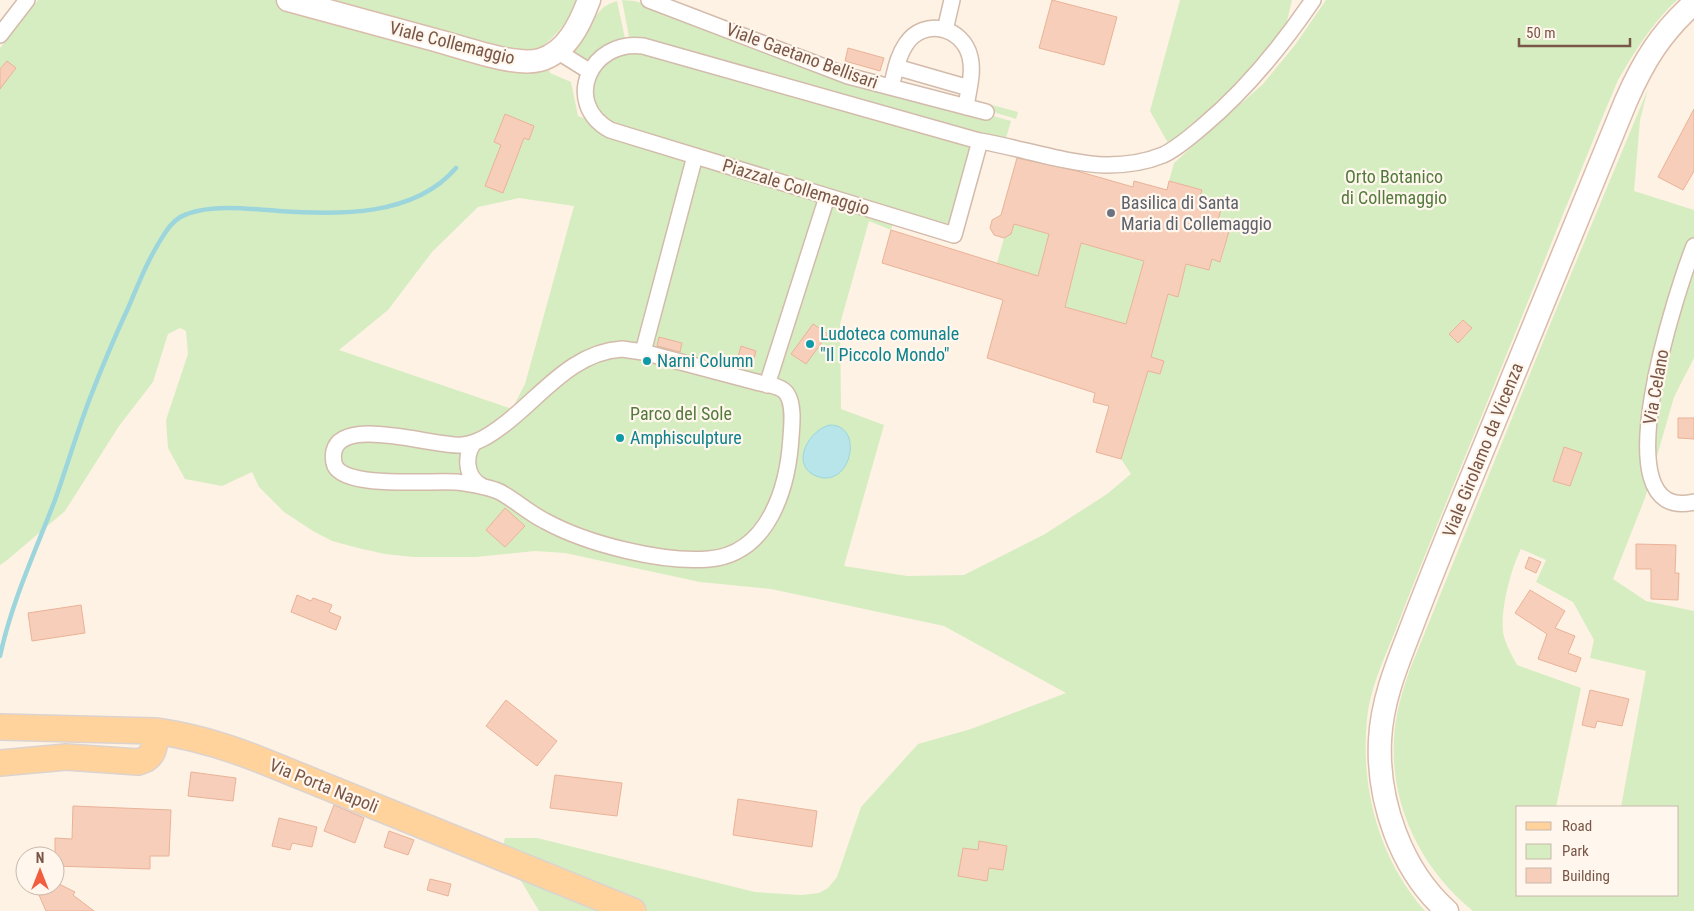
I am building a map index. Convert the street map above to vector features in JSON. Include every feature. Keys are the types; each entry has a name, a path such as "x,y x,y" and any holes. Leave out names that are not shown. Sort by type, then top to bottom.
{"main road":[{"name":"Viale Collemaggio","path":"288,0 514,60 537,60 557,51 572,35 589,0"},
{"name":"Viale Girolamo da Vicenza","path":"1447,911 1418,876 1402,846 1389,815 1380,766 1380,740 1385,700 1424,594 1626,101 1644,62 1659,39 1694,3"},
{"name":"Via Porta Napoli","path":"0,728 155,731 194,737 238,751 633,911"},
{"path":"0,763 66,757 138,762 148,758 154,751 155,731"}],"street":[{"path":"0,35 27,0"},
{"name":"Viale Gaetano Bellisari","path":"650,0 837,72 986,112"},
{"path":"944,30 952,0"},
{"path":"1290,34 1299,0"},
{"path":"557,51 589,71 602,56 616,48 628,45 642,46 980,141 1101,165 1133,163 1163,155 1187,139 1220,112 1257,74 1290,34 1313,0"},
{"path":"891,88 903,49 913,36 924,30 944,30 958,36 968,52 972,66 966,107"},
{"path":"896,67 969,88"},
{"name":"Piazzale Collemaggio","path":"589,71 586,84 587,98 592,112 604,127 954,235 980,141"},
{"path":"642,352 695,156"},
{"path":"768,385 827,197"},
{"name":"Via Celano","path":"1694,246 1680,286 1658,368 1652,394 1648,440 1651,478 1660,494 1664,498 1677,503 1694,502"},
{"path":"449,482 461,474 468,450 518,414 565,371 586,358 603,351 622,349 642,352 768,385 785,391 790,403 792,430 787,473 780,495 763,528 750,543 730,554 707,559 686,559 646,553 602,543 557,528 528,512 502,493 482,486 449,482 371,481 349,477 337,469 334,463 334,452 339,442 358,435 398,436 468,450"},
{"path":"468,450 471,476 482,486"}],"green space":[{"path":"38,0 578,0 562,26 541,47 550,73 571,82 578,116 894,219 891,230 869,221 840,324 841,409 884,425 844,566 907,576 964,575 1045,534 1107,494 1131,474 1121,459 1148,371 1160,374 1164,361 1151,357 1168,294 1178,297 1186,264 1208,270 1212,259 1221,261 1230,228 1217,225 1221,209 1198,202 1202,190 1169,181 1174,163 1263,84 1295,45 1326,0 1677,0 1652,28 1618,80 1425,555 1374,686 1367,719 1366,745 1370,796 1376,821 1396,869 1409,891 1425,911 539,911 502,849 505,838 537,838 755,892 801,895 819,893 828,888 837,877 861,807 918,744 971,729 1066,693 944,626 771,589 700,582 565,553 535,551 476,557 414,557 385,554 332,541 284,512 259,487 252,472 222,486 185,479 168,448 166,420 188,354 186,331 180,328 168,334 153,382 119,426 65,511 0,565 0,48","holes":["519,198 574,206 525,384 512,409 339,350 388,310 432,252 478,207"]},
{"path":"622,0 635,1 1011,121 1006,138 981,138 630,42"},
{"path":"1180,0 1292,0 1285,30 1254,68 1211,110 1169,145 1150,111"},
{"path":"617,1 626,43 591,64 571,51 600,10"},
{"path":"644,48 977,143 952,232 608,125 589,98 600,62"},
{"path":"1648,89 1640,120 1634,191 1694,210 1694,358 1674,397 1645,498 1613,579 1646,601 1694,611 1694,911 1473,911 1455,895 1425,856 1413,835 1397,789 1394,765 1394,740 1399,704 1410,669","holes":["1521,549 1546,560 1536,582 1573,602 1594,640 1590,658 1646,671 1621,806 1679,806 1679,896 1516,896 1516,806 1556,806 1581,688 1517,665 1509,650 1503,631 1504,607 1509,581"]},
{"path":"992,105 1018,112 1016,119 990,111"},
{"path":"1014,224 1049,234 1038,276 997,263 1004,238 1011,234"},
{"path":"1081,243 1144,261 1126,324 1065,307"}],"water":[{"path":"830,425 841,428 848,435 850,446 849,457 844,467 837,475 826,478 814,475 807,470 803,455 810,439 823,428"}],"building":[{"path":"1052,0 1117,17 1104,65 1039,48"},
{"path":"848,48 884,58 880,71 845,61"},
{"path":"7,61 16,68 0,89 0,69"},
{"path":"1694,109 1694,171 1683,190 1658,177"},
{"path":"505,114 534,126 529,140 524,138 503,193 485,186 501,145 494,142"},
{"path":"1017,158 1077,171 1133,187 1134,181 1167,190 1169,181 1202,190 1198,202 1221,209 1217,225 1230,228 1220,262 1212,259 1209,270 1186,264 1178,297 1168,294 1151,357 1164,361 1160,374 1148,371 1121,459 1096,452 1109,406 1093,402 1095,393 987,358 1003,300 882,263 891,230 1038,276 1049,234 1014,224 1011,234 1004,238 994,235 990,228 992,220 1001,215","holes":["1081,243 1144,261 1126,324 1065,307"]},
{"path":"1463,320 1472,328 1458,343 1449,334"},
{"name":"Ludoteca comunale \"Il Piccolo Mondo\"","path":"813,324 828,334 806,364 791,354"},
{"path":"659,337 682,343 680,352 657,346"},
{"path":"741,346 756,351 753,362 738,357"},
{"path":"1678,418 1694,418 1694,439 1678,438"},
{"path":"1564,447 1582,453 1570,486 1553,481"},
{"path":"505,508 525,526 505,547 486,530"},
{"path":"1636,544 1676,545 1675,573 1679,573 1678,600 1651,599 1651,569 1636,569"},
{"path":"1529,557 1541,562 1536,573 1525,568"},
{"path":"1530,590 1565,611 1555,628 1575,636 1568,653 1581,658 1576,672 1538,659 1547,634 1515,613"},
{"path":"297,595 311,601 313,598 332,605 329,612 341,617 336,630 291,612"},
{"path":"81,605 85,633 32,641 28,613"},
{"path":"1590,690 1629,699 1622,726 1597,721 1595,728 1582,725"},
{"path":"506,700 557,741 537,766 486,726"},
{"path":"191,772 236,778 233,801 188,796"},
{"path":"555,775 622,783 617,816 550,808"},
{"path":"738,799 817,811 812,847 733,835"},
{"path":"334,805 364,818 355,843 324,831"},
{"path":"73,806 171,810 169,856 150,856 150,869 65,866 65,846 55,846 55,838 72,839"},
{"path":"279,818 317,827 312,847 292,843 290,850 272,846"},
{"path":"389,831 414,840 408,855 384,847"},
{"path":"979,841 1007,846 1003,870 989,868 987,881 958,876 963,848 978,850"},
{"path":"430,879 451,884 448,896 427,890"},
{"path":"65,887 75,892 73,895 94,911 46,911 39,896 65,896"}],"waterway":[{"path":"0,656 17,596 55,500 95,386 154,250 172,224 187,214 221,208 326,213 374,209 397,204 419,196 439,184 456,168"}],"place":[{"name":"Basilica di Santa Maria di Collemaggio","path":"1111,213"},
{"name":"Ludoteca comunale \"Il Piccolo Mondo\"","path":"810,344"},
{"name":"Narni Column","path":"647,361"},
{"name":"Amphisculpture","path":"620,438"}],"park label":[{"name":"Orto Botanico di Collemaggio","path":"1394,187"},
{"name":"Parco del Sole","path":"681,414"}]}
